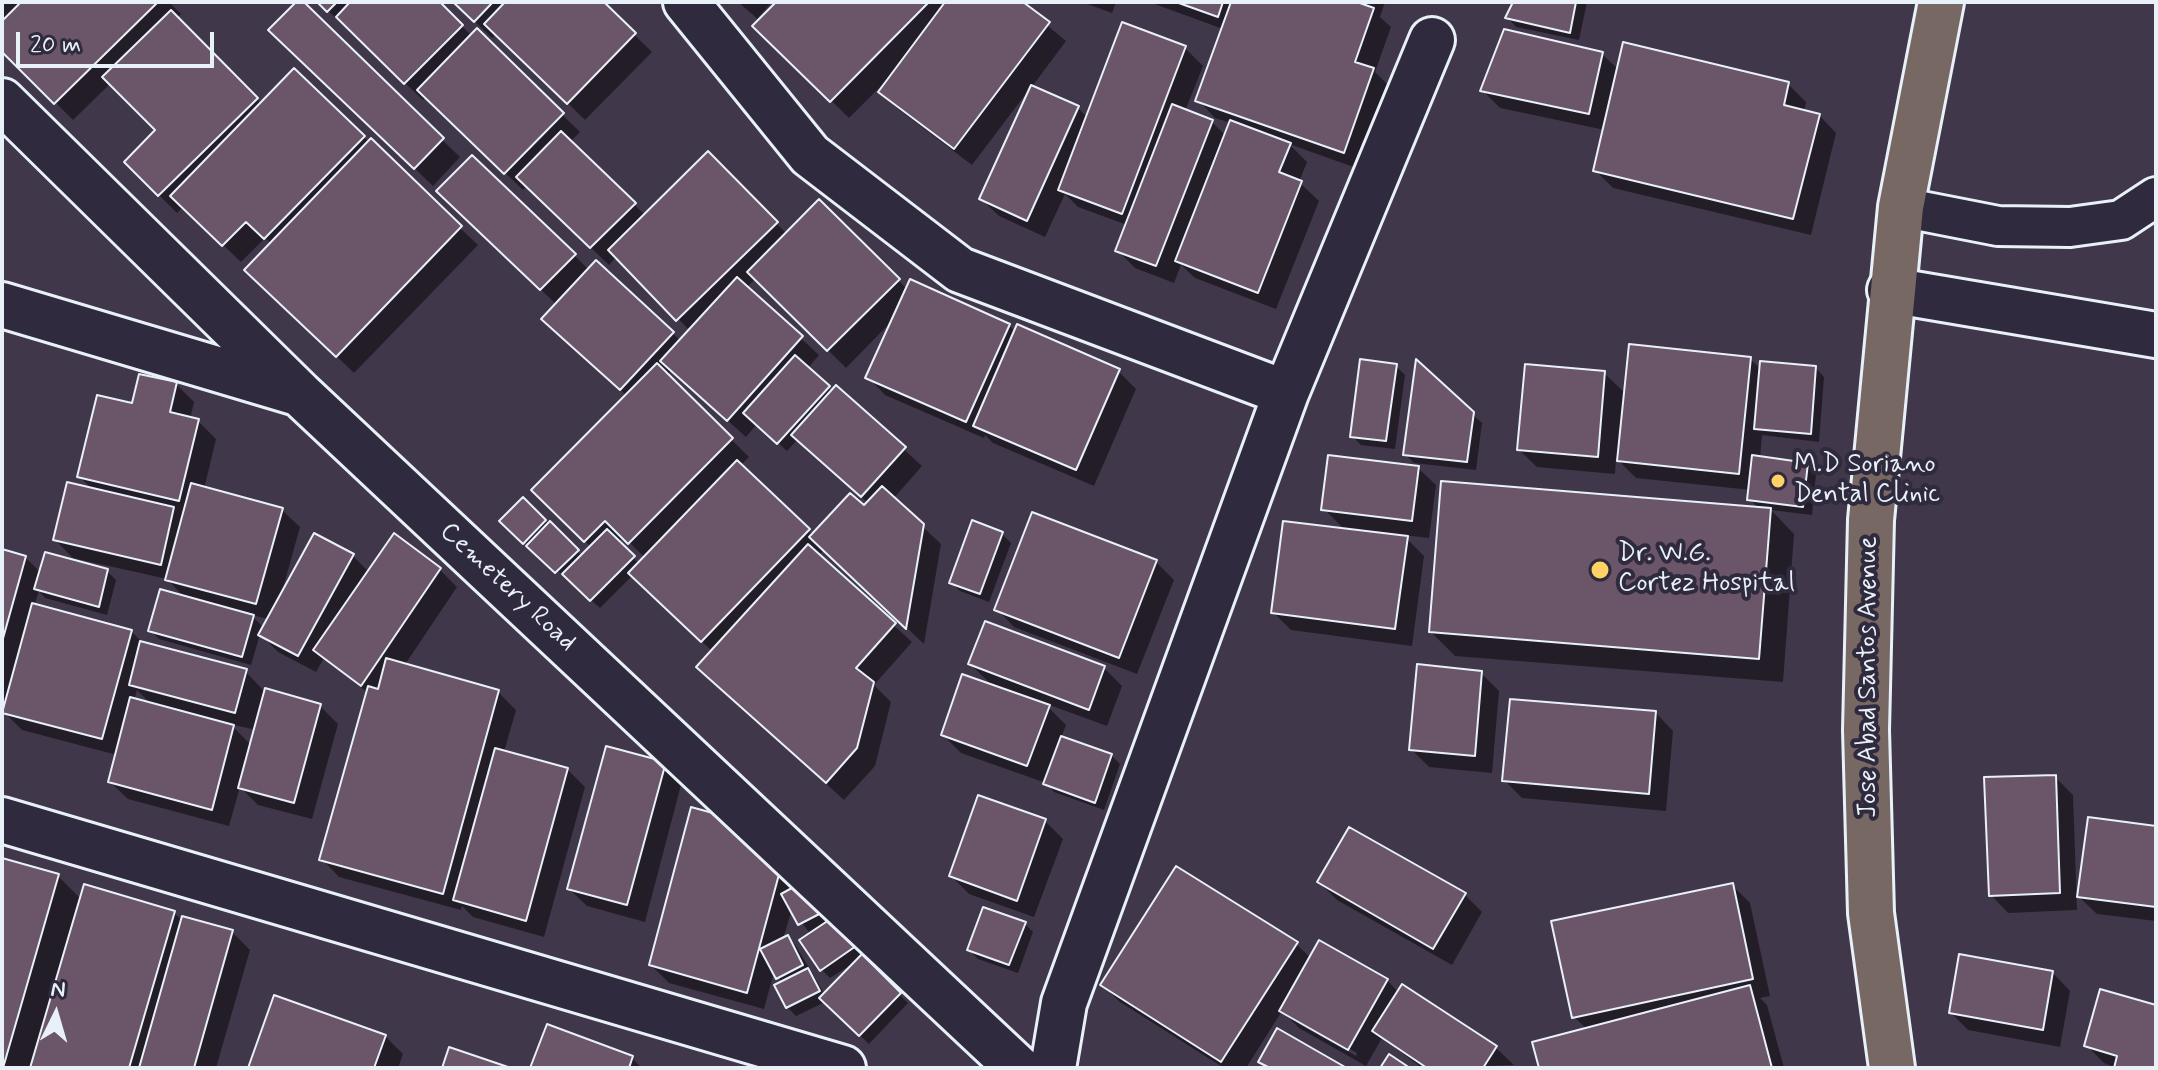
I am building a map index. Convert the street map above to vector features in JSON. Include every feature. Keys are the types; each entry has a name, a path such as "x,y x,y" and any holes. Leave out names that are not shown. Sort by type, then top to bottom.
{"highway":[{"name":"Jose Abad Santos Avenue","path":"1892,1068 1871,913 1866,730 1871,520 1890,290 1901,207 1941,2"}],"street":[{"path":"686,2 810,155 960,270 1286,393"},
{"path":"1053,1068 1064,1003 1286,393 1432,40"},
{"name":"Cemetery Road","path":"2,101 300,394 1018,1068"},
{"path":"1890,290 2156,335"},
{"path":"2,305 300,394"},
{"path":"2,820 843,1068"}],"lane":[{"path":"1901,207 1998,226 2070,227 2121,220 2156,197"}],"building":[{"path":"21,2 158,2 54,104 2,52 2,21"},
{"path":"296,2 304,2 444,138 414,169 268,30"},
{"path":"317,2 337,2 327,12"},
{"path":"350,2 440,2 463,25 404,84 336,17"},
{"path":"453,2 493,2 474,22"},
{"path":"505,2 604,2 636,33 567,104 484,24"},
{"path":"776,2 929,2 830,102 752,26"},
{"path":"945,2 1023,2 1050,22 954,149 878,92"},
{"path":"1176,2 1223,2 1218,17"},
{"path":"1231,2 1357,2 1374,8 1355,62 1374,68 1344,153 1195,101"},
{"path":"1513,2 1576,2 1570,33 1505,18"},
{"path":"171,10 258,98 158,196 124,162 155,130 102,77"},
{"path":"1122,22 1186,46 1122,214 1058,190"},
{"path":"477,28 564,113 504,174 417,90"},
{"path":"1504,29 1603,52 1589,114 1480,91"},
{"path":"1623,42 1789,82 1784,105 1820,114 1793,219 1593,171"},
{"path":"294,68 365,136 264,239 246,222 222,246 170,196"},
{"path":"1031,85 1079,106 1027,221 979,199"},
{"path":"1172,104 1213,120 1156,266 1115,251"},
{"path":"1230,120 1291,143 1279,172 1302,181 1258,293 1175,261"},
{"path":"561,131 636,203 590,248 516,177"},
{"path":"371,138 462,226 336,357 244,270"},
{"path":"708,151 778,222 676,321 608,250"},
{"path":"472,155 576,254 540,290 436,191"},
{"path":"819,199 900,279 827,351 747,272"},
{"path":"596,260 674,332 620,390 541,319"},
{"path":"737,277 803,336 727,421 660,361"},
{"path":"910,279 1010,324 966,422 865,378"},
{"path":"1017,324 1120,369 1076,470 973,426"},
{"path":"1629,344 1751,357 1739,474 1617,461"},
{"path":"795,355 830,386 777,444 743,413"},
{"path":"1360,359 1397,364 1386,441 1350,437"},
{"path":"1416,359 1474,412 1467,462 1403,455"},
{"path":"1760,361 1816,366 1811,434 1754,429"},
{"path":"657,363 733,438 628,544 605,521 584,542 531,490"},
{"path":"1525,364 1605,371 1598,457 1517,450"},
{"path":"139,374 177,382 170,412 199,419 179,501 77,477 97,395 132,403"},
{"path":"836,385 906,447 861,497 791,435"},
{"path":"1328,455 1419,466 1412,521 1321,510"},
{"name":"M.D Soriano Dental Clinic","path":"1752,455 1808,463 1803,507 1747,500"},
{"path":"737,460 810,529 701,642 628,573"},
{"name":"Dr. W.G. Cortez Hospital","path":"1441,481 1771,508 1759,659 1429,632"},
{"path":"67,482 174,507 161,565 53,540"},
{"path":"191,483 283,508 256,604 165,580"},
{"path":"882,486 924,524 906,629 809,537 850,493 864,505"},
{"path":"523,497 546,520 523,544 499,521"},
{"path":"1032,512 1157,560 1119,658 994,610"},
{"path":"972,520 1003,532 980,594 949,583"},
{"path":"550,521 579,550 555,573 526,546"},
{"path":"1283,521 1408,536 1395,629 1271,613"},
{"path":"607,529 635,556 590,601 562,574"},
{"path":"314,533 354,554 298,656 258,635"},
{"path":"394,533 441,568 361,686 313,650"},
{"path":"808,544 896,623 856,668 874,682 857,748 826,783 696,667"},
{"path":"2,549 26,556 2,642"},
{"path":"45,552 108,569 99,607 34,589"},
{"path":"160,589 254,615 242,657 148,631"},
{"path":"32,603 132,630 102,739 2,713"},
{"path":"985,621 1105,666 1089,710 968,664"},
{"path":"140,641 247,669 235,713 129,685"},
{"path":"386,658 499,690 443,894 319,860 368,686 378,689"},
{"path":"1417,664 1482,671 1475,756 1409,750"},
{"path":"962,674 1050,705 1027,766 941,735"},
{"path":"265,688 321,704 294,803 238,788"},
{"path":"130,697 234,725 212,810 108,782"},
{"path":"1510,699 1656,711 1649,794 1502,781"},
{"path":"1061,736 1112,754 1095,803 1043,784"},
{"path":"606,746 666,762 627,905 567,889"},
{"path":"495,748 568,768 526,921 453,900"},
{"path":"2056,775 2060,893 1989,896 1984,777"},
{"path":"978,795 1046,819 1017,901 949,876"},
{"path":"691,807 720,815 781,867 747,993 649,965"},
{"path":"2088,817 2156,826 2156,907 2077,897"},
{"path":"1349,827 1466,893 1433,949 1317,882"},
{"path":"2,858 59,874 3,1068 2,1068"},
{"path":"1176,866 1298,942 1221,1062 1100,985"},
{"path":"810,878 827,910 798,925 781,894"},
{"path":"1733,883 1753,979 1572,1018 1551,921"},
{"path":"84,884 175,911 129,1068 30,1068"},
{"path":"983,907 1026,922 1009,965 967,950"},
{"path":"182,916 233,930 194,1068 139,1068"},
{"path":"835,916 856,946 820,971 799,940"},
{"path":"788,935 803,965 776,979 760,949"},
{"path":"1319,940 1388,979 1348,1050 1279,1011"},
{"path":"862,954 901,993 859,1036 819,998"},
{"path":"1959,954 2053,971 2043,1030 1949,1013"},
{"path":"808,968 820,991 786,1008 774,985"},
{"path":"1402,984 1497,1046 1483,1068 1427,1068 1372,1031"},
{"path":"1750,985 1772,1068 1539,1068 1532,1042"},
{"path":"2100,989 2156,1005 2156,1068 2114,1068 2117,1056 2084,1046"},
{"path":"274,995 386,1035 374,1068 248,1068"},
{"path":"547,1024 633,1056 629,1068 530,1068"},
{"path":"1277,1028 1345,1068 1270,1068 1258,1062"},
{"path":"449,1047 508,1067 508,1068 442,1068"},
{"path":"1389,1054 1410,1068 1380,1068"}],"place":[{"name":"M.D Soriano Dental Clinic","path":"1778,481"},
{"name":"Dr. W.G. Cortez Hospital","path":"1600,570"}]}
